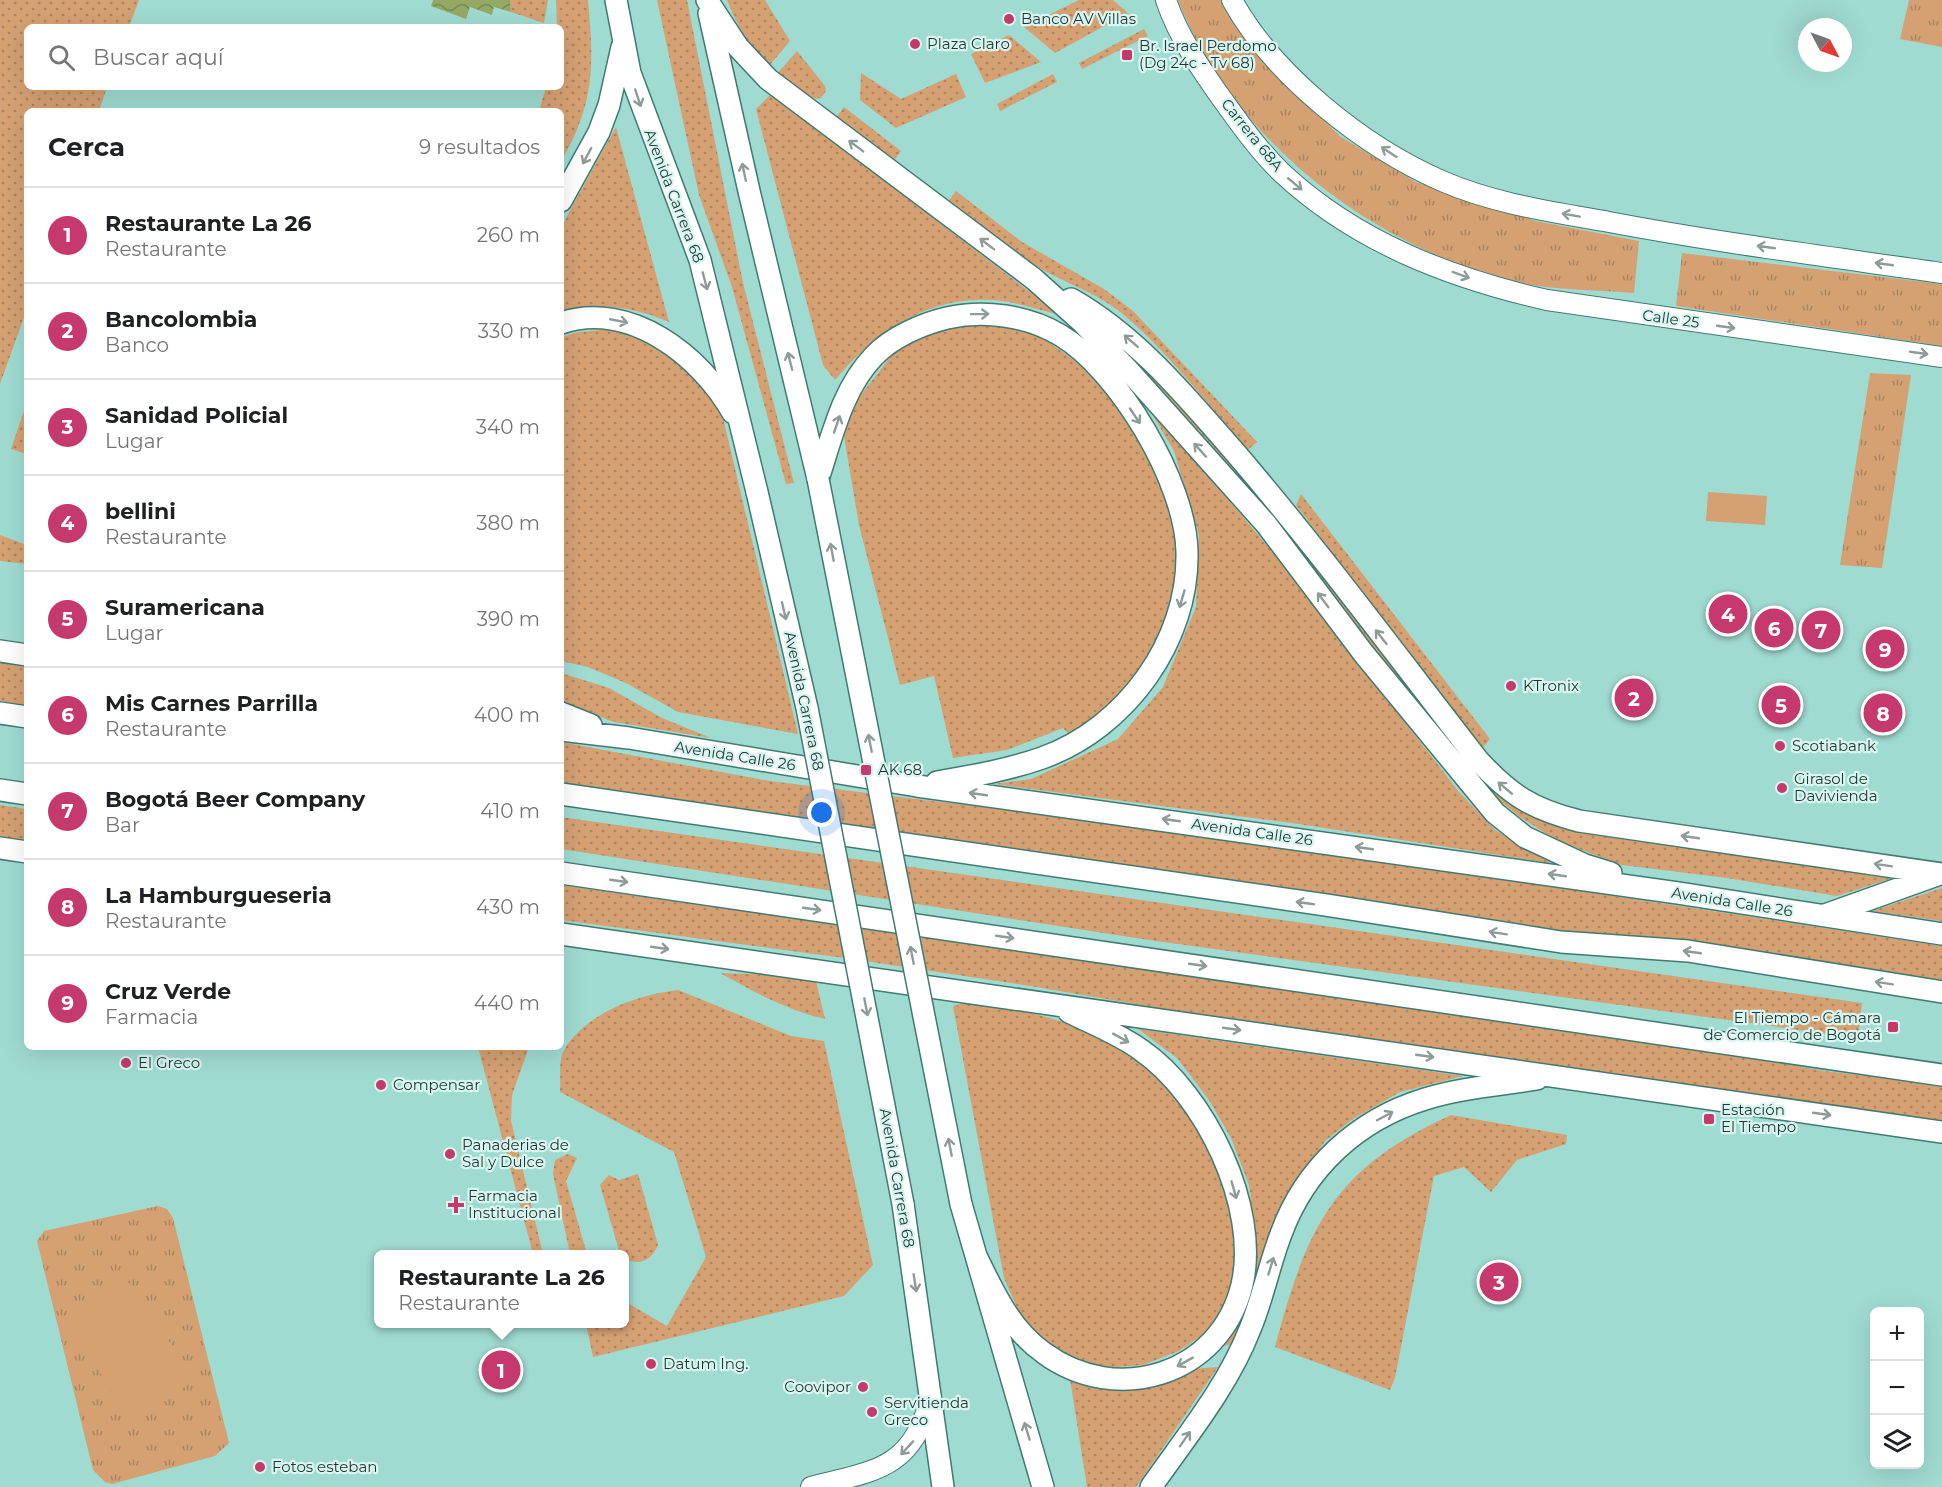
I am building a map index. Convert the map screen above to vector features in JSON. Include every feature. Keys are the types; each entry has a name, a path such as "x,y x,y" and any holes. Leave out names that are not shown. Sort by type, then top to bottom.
{"main road":[{"name":"Avenida Carrera 68","path":"616,0 630,73 700,260 746,443 807,708 903,1204 932,1395 943,1487"},
{"path":"707,0 738,47 768,79 1034,279 1082,322 1266,524 1370,662 1495,813 1525,837 1554,852 1585,865 1678,893"},
{"path":"707,0 749,191 818,479 961,1204 1043,1487"},
{"path":"564,196 599,132 609,105 624,41"},
{"path":"1034,279 1102,319 1143,352 1222,437 1311,543 1478,760 1506,789 1521,800 1545,812 1579,821 1942,874"},
{"path":"818,479 849,391 875,354 889,344 932,322 963,315 994,314 1023,320 1048,329 1071,342 1092,360 1124,398 1150,438 1180,507 1187,549 1186,583 1175,622 1163,651 1148,676 1126,702 1097,727 1042,758 970,776 917,786"},
{"path":"564,322 611,319 646,329 662,338 692,362 720,392 746,443"},
{"path":"0,651 24,655"},
{"path":"0,713 24,717"},
{"path":"564,714 628,738"},
{"name":"Avenida Calle 26","path":"564,730 628,738 917,786 1678,893 1942,934"},
{"path":"0,790 24,794"},
{"path":"564,794 1326,905 1561,942 1688,951 1942,992"},
{"path":"0,848 24,852"},
{"path":"564,873 1942,1075"},
{"path":"1822,916 1942,874"},
{"path":"564,934 1942,1131"},
{"path":"977,1258 1010,1319 1030,1342 1071,1370 1097,1379 1126,1382 1150,1377 1190,1361 1212,1340 1228,1318 1242,1286 1244,1259 1237,1198 1216,1141 1189,1098 1162,1066 1142,1050 1050,1002"},
{"path":"1151,1487 1239,1354 1250,1330 1284,1225 1301,1193 1323,1161 1362,1128 1409,1104 1449,1093 1558,1075"}],"street":[{"name":"Carrera 68A","path":"1166,0 1183,39 1210,82 1249,136 1281,172 1351,227 1407,255"},
{"path":"1232,0 1267,52 1310,95 1356,130 1440,180 1469,191 1553,212 1659,231 1942,273"},
{"name":"Calle 25","path":"1407,255 1503,290 1547,300 1942,357"},
{"path":"812,1487 886,1466 914,1442 924,1423 932,1395"}],"green space":[{"path":"0,0 139,0 130,24 24,24 24,90 106,90 100,108 24,108 24,317 0,384"},
{"path":"510,0 548,0 544,23 511,12"},
{"path":"556,0 588,0 591,44 590,83 580,121 564,155 564,108 540,108 545,90 564,90 564,24 557,24"},
{"path":"657,0 687,0 743,283 794,483 786,484 732,287 699,195"},
{"path":"727,0 765,0 790,41 769,66 744,35"},
{"path":"1079,0 1113,0 1128,13 1055,53 1024,27"},
{"path":"1178,0 1222,0 1237,28 1260,57 1341,137 1416,182 1536,221 1639,241 1634,293 1559,288 1516,282 1462,266 1410,243 1360,214 1314,180 1271,142 1234,98 1202,51"},
{"path":"1909,0 1942,0 1942,47 1900,39"},
{"path":"1144,29 1148,36 1082,69 1079,63"},
{"path":"1009,35 1041,62 985,83 971,54"},
{"path":"797,51 825,86 826,91 821,98 812,99 777,74"},
{"path":"861,73 901,99 956,74 966,97 896,128 860,100"},
{"path":"1053,74 1057,82 1000,111 997,104"},
{"path":"771,94 1060,315 992,300 968,300 946,304 904,320 885,333 867,347 835,380 823,365 756,109"},
{"path":"844,107 901,151 893,162 836,118"},
{"path":"616,127 669,322 616,307 564,310 564,222"},
{"path":"956,191 1022,242 1104,289 1133,311 1257,442 1248,450 1173,363 1124,315 1103,300 1044,271 1012,249 949,200"},
{"path":"1682,253 1942,284 1942,346 1676,306"},
{"path":"972,322 1016,327 1052,345 1080,365 1127,417 1160,479 1170,512 1179,563 1179,577 1175,601 1157,650 1124,691 1072,738 1063,728 1007,750 953,758 934,676 900,685 859,525 844,436 853,405 899,346 943,327"},
{"path":"610,329 634,335 663,347 715,397 723,418 798,734 678,712 626,683 588,667 564,662 564,336 579,332"},
{"path":"1119,348 1127,348 1155,375 1274,511 1474,771 1471,775 1259,501 1214,448"},
{"path":"1870,373 1911,375 1882,568 1840,565"},
{"path":"1142,397 1290,573 1459,792 1495,830 1551,863 1292,823 994,784 1031,779 1118,739 1163,687 1196,607 1199,535 1174,451"},
{"path":"24,411 24,453 11,449"},
{"path":"1708,492 1767,496 1765,525 1706,521"},
{"path":"1301,494 1490,739 1482,749 1296,505"},
{"path":"0,535 24,544 24,564 0,561"},
{"path":"0,658 24,662 24,705 0,701"},
{"path":"564,674 609,688 662,718 711,738 614,722 564,703"},
{"path":"564,743 770,781 1225,837 1942,946 1942,983 1548,932 564,783"},
{"path":"1481,779 1529,812 1905,874 1837,896 1727,878 1622,865 1558,841 1520,817 1478,783"},
{"path":"0,805 24,809 24,844 0,840"},
{"path":"564,817 1862,1003 1858,1038 1149,940 564,849"},
{"path":"564,885 1358,998 1499,1021 1680,1046 1825,1071 1942,1085 1942,1121 1177,1011 844,958 564,920"},
{"path":"1942,888 1942,921 1872,911"},
{"path":"720,973 778,975 816,981 825,1019 784,1006"},
{"path":"678,990 791,1036 824,1041 873,1265 844,1296 593,1357 587,1328 629,1328 629,1304 667,1326 706,1257 674,1152 560,1092 561,1059 564,1050 586,1025 630,1001"},
{"path":"965,1003 1021,1010 1074,1025 1137,1057 1168,1078 1202,1131 1228,1193 1237,1238 1236,1275 1229,1302 1205,1333 1179,1351 1143,1365 1115,1367 1075,1363 1026,1329 1004,1278 953,1006"},
{"path":"1138,1029 1463,1076 1400,1092 1353,1119 1325,1141 1282,1205 1234,1344 1221,1346 1250,1293 1257,1247 1249,1185 1231,1138 1209,1100 1177,1058"},
{"path":"479,1050 528,1050 512,1095 511,1121 542,1250 532,1250"},
{"path":"1451,1115 1567,1135 1566,1144 1517,1160 1491,1192 1464,1167 1434,1176 1395,1378 1390,1390 1275,1347 1299,1268 1314,1235 1331,1206 1352,1180 1378,1157"},
{"path":"568,1154 577,1158 566,1181 586,1250 569,1250 553,1174 555,1160"},
{"path":"638,1174 658,1245 649,1258 640,1262 629,1260 629,1250 619,1250 600,1185 609,1175 619,1180"},
{"path":"158,1206 167,1209 173,1218 229,1443 215,1456 112,1484 105,1482 93,1470 37,1241 44,1231"},
{"path":"130,1283 195,1380 133,1422 68,1325"},
{"path":"1218,1367 1136,1487 1087,1487 1070,1379 1091,1388 1114,1390 1153,1384 1191,1369"}],"water":[{"path":"433,0 510,0 511,12 494,7 492,15 470,7 466,19 431,6"}],"place":[{"name":"Banco AV Villas","path":"1009,19"},
{"name":"Plaza Claro","path":"915,44"},
{"name":"Br. Israel Perdomo (Dg 24c - Tv 68)","path":"1127,55"},
{"name":"bellini","path":"1728,614"},
{"name":"Mis Carnes Parrilla","path":"1774,628"},
{"name":"Bogotá Beer Company","path":"1821,630"},
{"name":"Cruz Verde","path":"1885,649"},
{"name":"KTronix","path":"1511,686"},
{"name":"Bancolombia","path":"1634,698"},
{"name":"Suramericana","path":"1781,705"},
{"name":"La Hamburgueseria","path":"1883,713"},
{"name":"Scotiabank","path":"1780,746"},
{"name":"AK 68","path":"866,770"},
{"name":"Girasol de Davivienda","path":"1782,788"},
{"name":"El Tiempo - Cámara de Comercio de Bogotá","path":"1893,1027"},
{"name":"El Greco","path":"126,1063"},
{"name":"Compensar","path":"381,1085"},
{"name":"Estación El Tiempo","path":"1709,1119"},
{"name":"Panaderias de Sal y Dulce","path":"450,1154"},
{"name":"Farmacia Institucional","path":"456,1205"},
{"name":"Sanidad Policial","path":"1499,1282"},
{"name":"Datum Ing.","path":"651,1364"},
{"name":"Restaurante La 26","path":"501,1370"},
{"name":"Coovipor","path":"863,1387"},
{"name":"Servitienda Greco","path":"872,1412"},
{"name":"Fotos esteban","path":"260,1467"}]}
